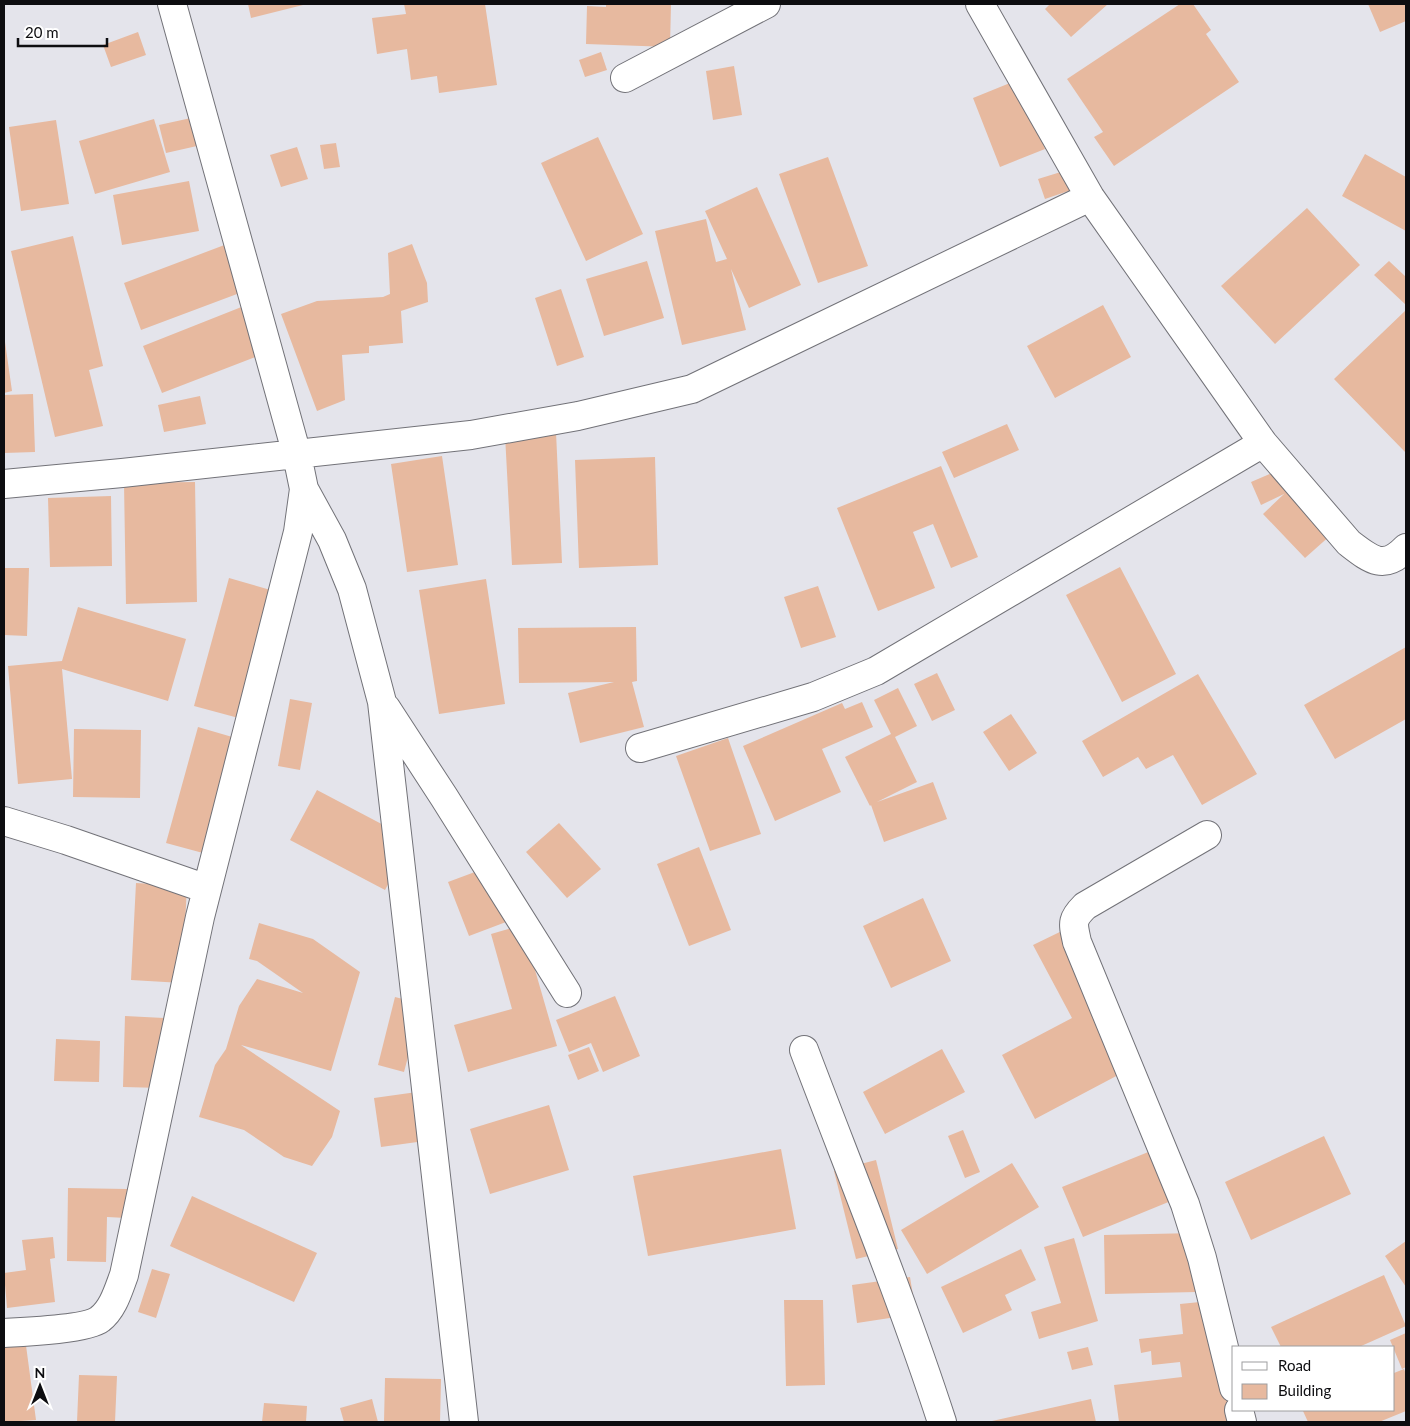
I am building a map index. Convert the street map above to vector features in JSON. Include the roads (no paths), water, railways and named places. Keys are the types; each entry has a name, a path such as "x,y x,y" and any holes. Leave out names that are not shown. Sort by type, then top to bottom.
{"street":[{"path":"172,4 297,455 304,489 332,540 352,589 382,702 464,1422"},
{"path":"625,78 766,4"},
{"path":"980,4 1090,197 1263,443 1349,543 1366,556 1383,562 1396,558 1406,548"},
{"path":"4,484 122,474 471,436 578,416 692,388 1090,197"},
{"path":"640,748 813,697 876,671 1263,443"},
{"path":"4,1333 83,1326 99,1321 109,1310 124,1275 207,890 298,532 304,489"},
{"path":"382,702 567,993"},
{"path":"4,821 66,840 207,890"},
{"path":"1207,835 1086,906 1076,916 1074,928 1077,942 1184,1204 1202,1258 1232,1380"},
{"path":"804,1050 922,1360 942,1422"}]}
